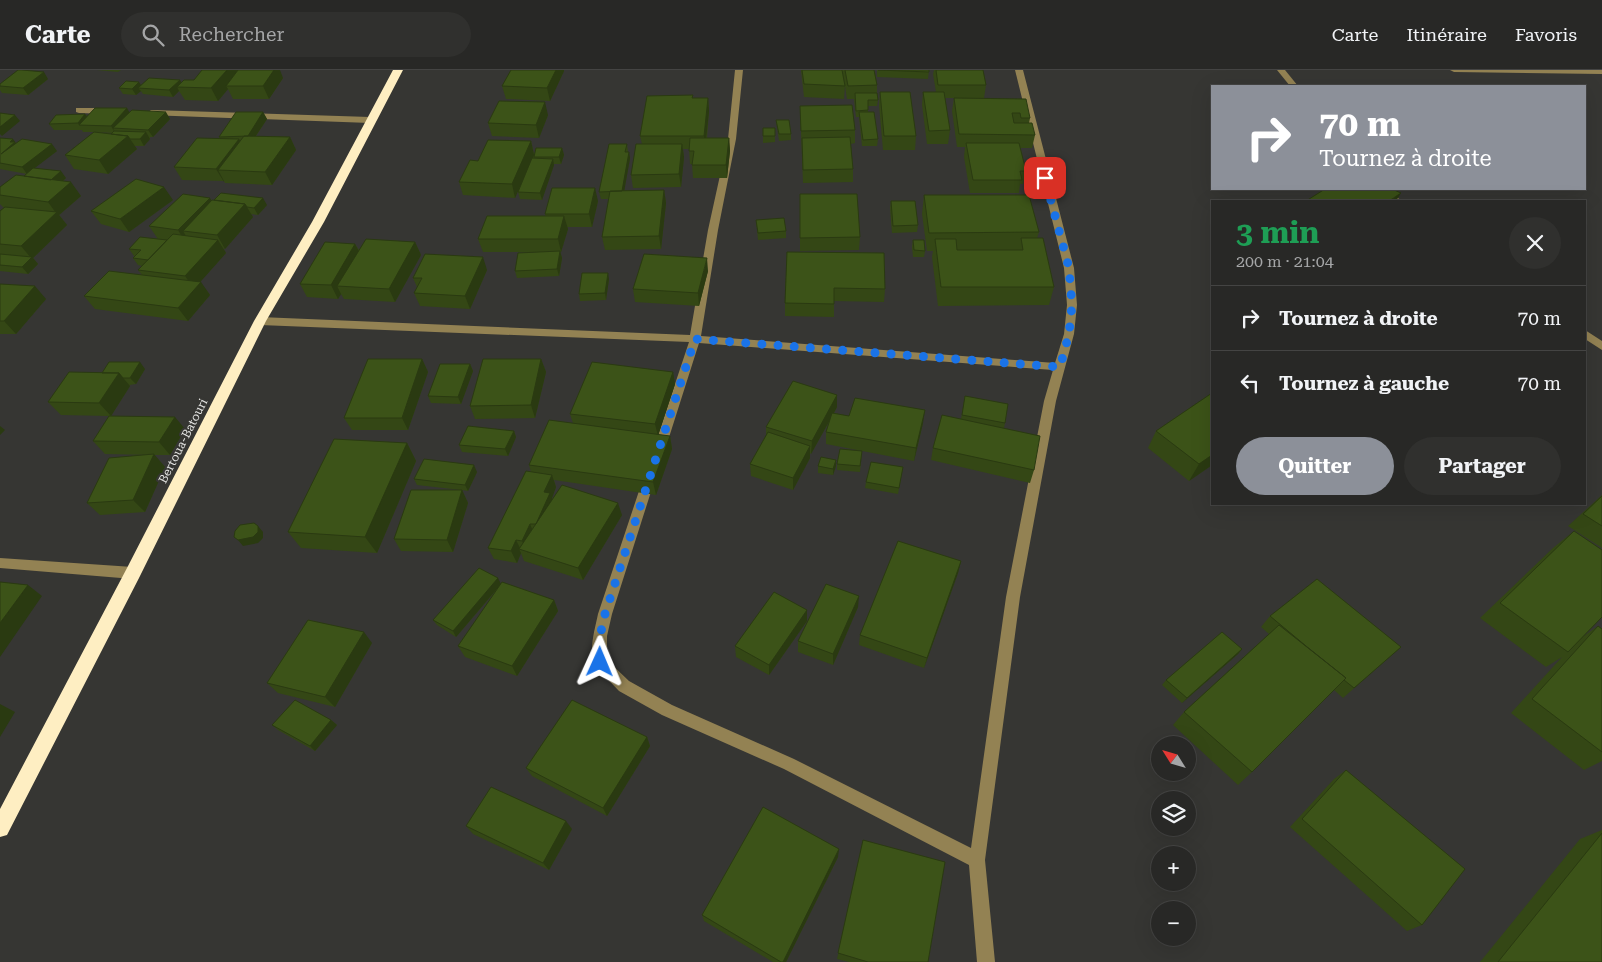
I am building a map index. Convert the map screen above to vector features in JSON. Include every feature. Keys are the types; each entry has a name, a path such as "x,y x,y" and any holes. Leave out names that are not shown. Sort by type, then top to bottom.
{"highway":[{"name":"Bertoua-Batouri","path":"0,828 133,573 260,321 318,222 398,70"}],"street":[{"path":"739,70 732,139 713,230 695,339 605,614 600,636 600,662 624,686 667,710 789,764 977,860"},
{"path":"986,962 977,860 1013,597 1050,401 1069,334 1072,305 1069,268 1019,70"},
{"path":"1281,70 1293,85"},
{"path":"1454,70 1602,72"},
{"path":"79,110 116,111"},
{"path":"145,112 370,120"},
{"path":"1381,190 1396,200"},
{"path":"260,321 695,339 1060,367"},
{"path":"1586,335 1602,346"},
{"path":"0,563 133,573"}],"building":[{"path":"18,70 44,72 23,88 0,86"},
{"path":"202,70 227,70 211,88 177,87 184,80 194,80"},
{"path":"238,70 274,70 263,86 226,86"},
{"path":"511,70 556,70 547,88 502,86"},
{"path":"802,70 842,70 845,86 804,84"},
{"path":"845,70 874,70 877,85 848,86"},
{"path":"878,70 929,70 929,72"},
{"path":"936,70 983,70 986,85 938,85"},
{"path":"149,78 180,80 169,90 138,88"},
{"path":"126,81 139,82 132,89 119,88"},
{"path":"880,92 910,92 916,136 884,136"},
{"path":"923,92 944,92 950,130 929,131"},
{"path":"855,93 877,93 878,100 868,100 868,110 856,111"},
{"path":"693,95 692,98 708,98 704,136 640,136 647,96"},
{"path":"954,98 1026,99 1030,118 1021,118 1020,113 1012,113 1014,123 1032,123 1035,135 959,134"},
{"path":"499,101 545,102 536,125 488,123"},
{"path":"852,105 855,130 801,131 800,106"},
{"path":"95,108 127,108 111,126 79,125"},
{"path":"132,110 166,112 148,130 113,128"},
{"path":"236,112 263,112 248,136 219,137"},
{"path":"859,112 874,112 878,139 863,140"},
{"path":"0,113 15,115 0,127"},
{"path":"85,114 78,123 49,124 56,115"},
{"path":"776,120 789,120 791,134 779,134"},
{"path":"763,128 775,128 775,136 763,136"},
{"path":"114,131 146,132 140,139 130,139 128,136 111,134"},
{"path":"94,132 128,136 99,160 65,155"},
{"path":"244,136 290,137 265,172 218,170"},
{"path":"850,137 853,169 803,170 802,138"},
{"path":"0,138 13,139 10,142 15,142 1,154 22,139 52,144 22,167 0,163"},
{"path":"197,138 239,139 216,169 174,167"},
{"path":"690,138 729,138 726,165 692,165 694,151 689,151"},
{"path":"488,140 531,141 512,184 459,182 470,160 478,161"},
{"path":"966,143 1019,143 1026,171 1020,171 1022,180 973,180"},
{"path":"609,144 627,144 625,152 629,152 622,191 599,192"},
{"path":"636,144 682,144 679,174 631,175"},
{"path":"536,148 562,148 559,157 534,157"},
{"path":"532,158 553,159 540,193 518,192"},
{"path":"33,168 61,171 51,180 24,176"},
{"path":"16,175 71,182 48,202 0,195 0,187"},
{"path":"136,179 164,187 120,219 91,211"},
{"path":"552,188 595,188 589,214 545,214"},
{"path":"664,190 659,236 602,237 610,191"},
{"path":"1323,190 1394,190 1401,193 1390,200 1308,200"},
{"path":"221,193 263,198 254,208 247,207 245,204 214,200"},
{"path":"183,194 210,198 178,230 149,226"},
{"path":"800,194 857,194 860,237 800,238"},
{"path":"924,195 1029,195 1039,232 929,233"},
{"path":"212,200 245,204 217,235 183,231"},
{"path":"891,201 915,201 918,225 893,226"},
{"path":"5,207 57,212 21,246 0,244 0,211"},
{"path":"487,216 564,216 558,239 478,239"},
{"path":"784,218 786,231 758,233 756,220"},
{"path":"173,234 218,240 185,276 138,270"},
{"path":"140,237 167,240 148,260 133,258 141,250 129,249"},
{"path":"1021,238 1043,238 1054,287 941,287 935,239 956,239 957,250 1023,250"},
{"path":"366,239 415,242 389,289 337,286"},
{"path":"913,240 924,240 925,251 914,250"},
{"path":"325,242 355,244 331,285 300,284"},
{"path":"560,251 557,269 515,271 518,253"},
{"path":"787,252 884,253 885,289 834,288 834,304 785,303"},
{"path":"0,254 32,257 22,267 0,265"},
{"path":"425,254 483,257 465,296 414,293 422,278 413,278"},
{"path":"644,254 707,258 698,293 633,289"},
{"path":"109,271 201,282 178,308 84,296"},
{"path":"582,273 608,273 605,293 579,294"},
{"path":"0,284 35,286 4,321 0,321"},
{"path":"368,359 422,359 402,418 344,418"},
{"path":"483,359 541,359 531,405 470,406"},
{"path":"109,362 140,362 130,378 123,378 119,373 102,373"},
{"path":"592,362 673,372 655,424 570,414"},
{"path":"440,364 470,364 458,397 428,396"},
{"path":"69,372 119,373 99,403 48,402"},
{"path":"793,381 837,395 812,441 766,427"},
{"path":"1211,394 1211,456 1199,464 1156,431"},
{"path":"965,396 1008,404 1005,423 962,415"},
{"path":"855,398 925,410 916,448 826,432 832,413 849,416"},
{"path":"942,415 1040,436 1034,470 933,448"},
{"path":"109,416 175,417 159,442 93,441"},
{"path":"549,420 670,436 653,482 529,465"},
{"path":"468,426 514,431 505,449 459,445"},
{"path":"768,432 810,446 793,478 750,464"},
{"path":"334,439 407,443 365,537 288,532"},
{"path":"840,449 862,451 860,466 837,464"},
{"path":"154,454 133,500 87,503 109,458"},
{"path":"821,457 836,460 833,469 818,466"},
{"path":"424,459 474,465 465,485 414,479"},
{"path":"871,462 903,467 899,488 866,482"},
{"path":"526,471 552,475 544,492 550,493 536,524 530,524 522,541 516,540 511,551 488,548"},
{"path":"562,485 618,503 578,568 519,549"},
{"path":"411,490 462,490 447,540 394,539"},
{"path":"1602,496 1602,526 1583,514"},
{"path":"254,523 258,526 258,532 253,537 238,540 234,537 235,531 240,525"},
{"path":"1574,531 1602,550 1602,617 1568,652 1500,603"},
{"path":"898,541 961,561 927,658 860,635"},
{"path":"479,568 498,578 453,631 433,620"},
{"path":"1317,579 1401,647 1354,688 1344,680 1346,678 1270,616"},
{"path":"0,582 28,585 0,623"},
{"path":"502,582 554,600 512,666 458,646"},
{"path":"826,584 859,596 833,654 798,641"},
{"path":"774,592 807,610 769,665 735,646"},
{"path":"308,620 364,632 325,697 267,683"},
{"path":"1279,625 1346,678 1252,772 1184,712"},
{"path":"1598,626 1602,629 1602,752 1532,699"},
{"path":"1222,632 1242,649 1187,698 1166,680"},
{"path":"295,700 331,720 310,746 272,725"},
{"path":"572,700 647,737 603,808 526,768"},
{"path":"1346,770 1465,869 1422,925 1302,819"},
{"path":"491,787 566,821 543,863 466,826"},
{"path":"763,807 839,849 783,962 702,915"},
{"path":"1602,833 1602,962 1498,962"},
{"path":"863,840 945,862 928,962 868,962 838,953"}],"route":[{"path":"600,662 600,636 605,614 695,339 1060,367 1069,334 1072,305 1069,268 1045,178"}]}
